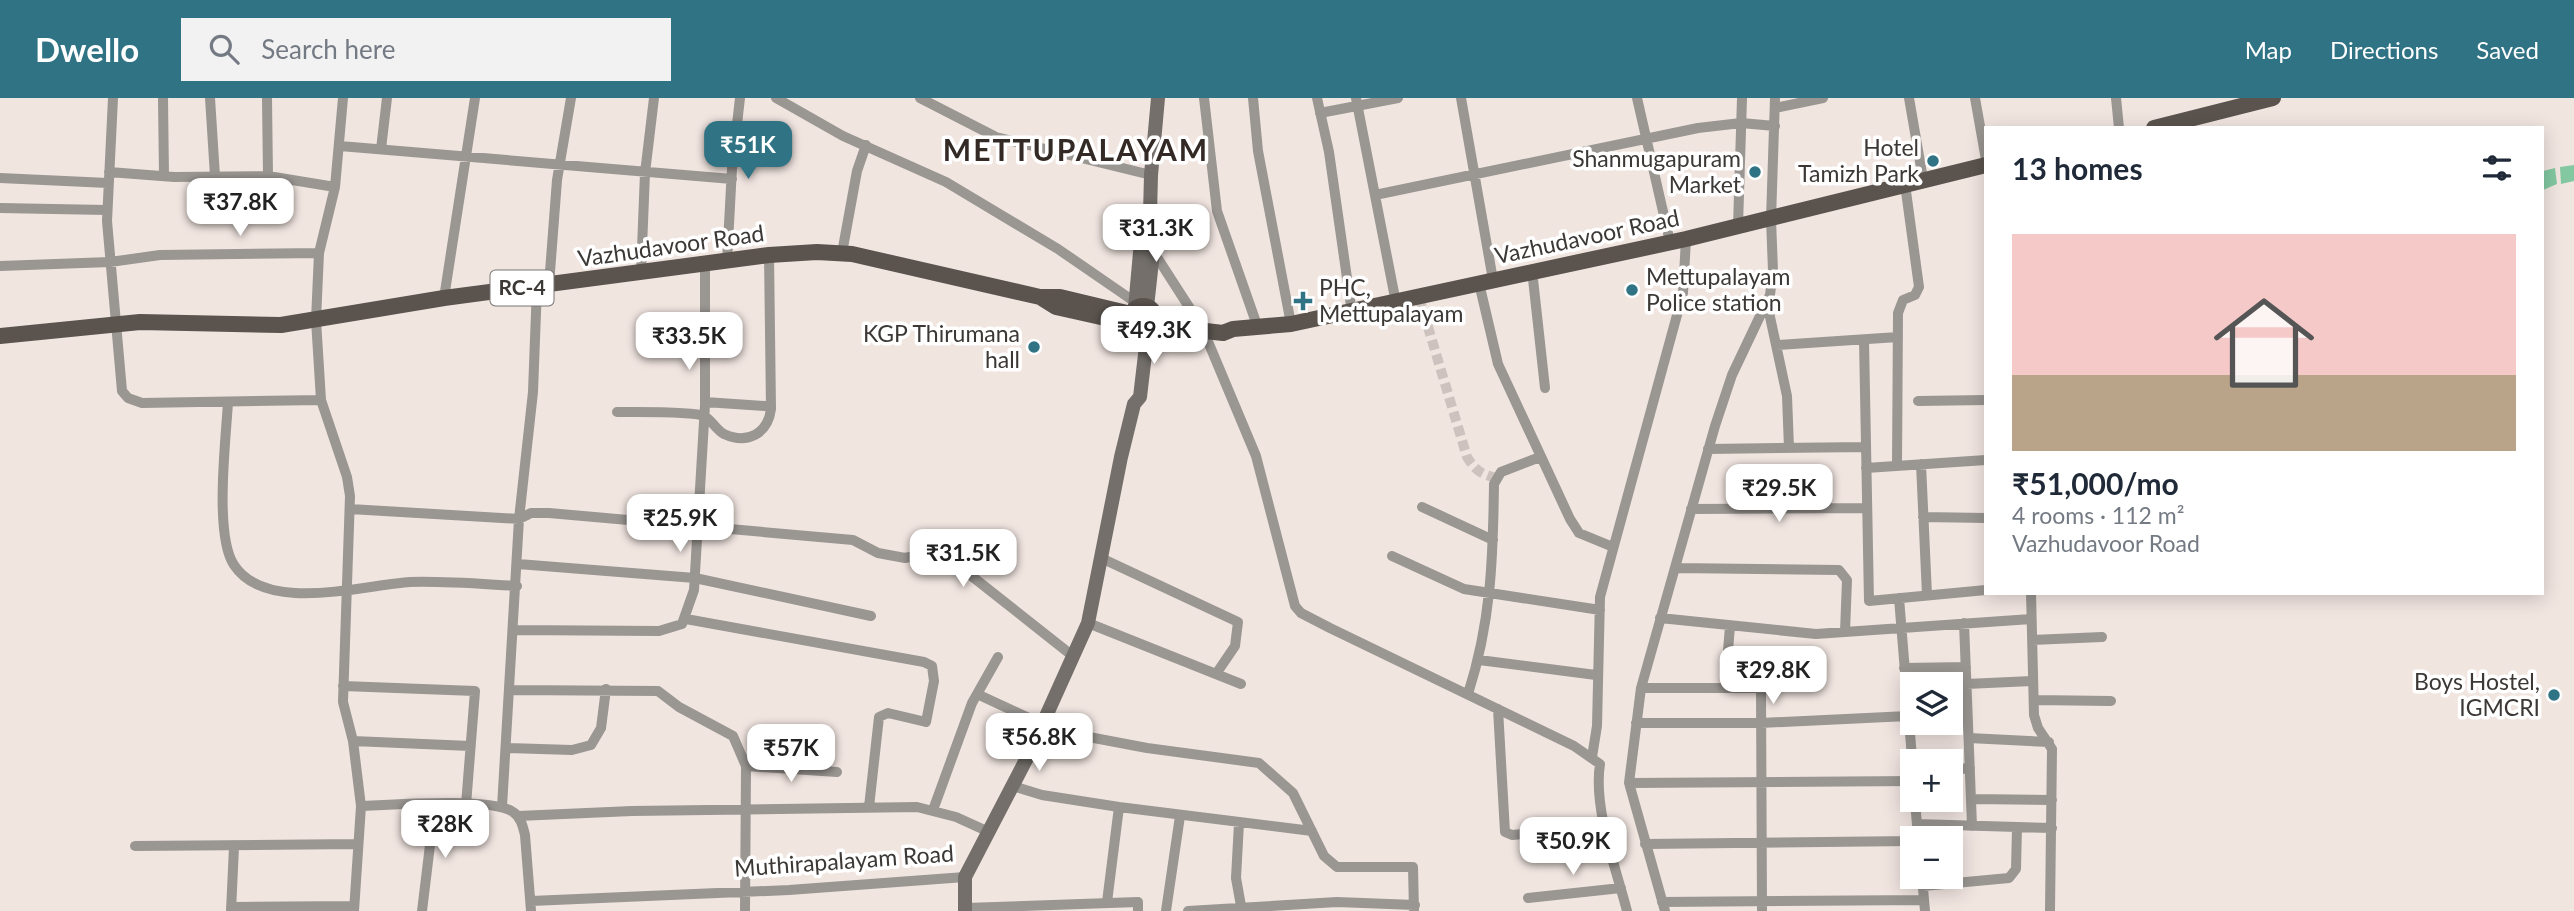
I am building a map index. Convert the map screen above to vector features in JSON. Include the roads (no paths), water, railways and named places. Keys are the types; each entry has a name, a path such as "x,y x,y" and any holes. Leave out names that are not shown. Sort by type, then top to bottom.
{"main road":[{"path":"2159,126 2216,105 2273,98"},
{"name":"Vazhudavoor Road","path":"0,336 116,323 281,325 444,298 769,255 842,253 1040,297 1056,307 1202,328 1223,324 1233,329 1258,328 1352,313 1532,270 1771,219 1984,164"}],"street":[{"path":"113,98 107,210 121,384 128,398 142,403 321,400"},
{"path":"163,98 164,176"},
{"path":"210,98 215,176"},
{"path":"267,98 268,176"},
{"path":"234,847 231,909 354,909 361,806 353,741 343,702 350,509 347,477 321,400 316,320 319,253 335,187 343,98"},
{"path":"381,149 387,98"},
{"path":"444,298 475,98"},
{"path":"502,807 519,519 543,285 571,98"},
{"path":"641,273 645,173 654,98"},
{"path":"727,262 740,98"},
{"path":"776,98 866,145 946,182 1048,243 1142,318"},
{"path":"920,98 996,137 1151,175"},
{"path":"1142,318 1155,234 1150,215 1158,98"},
{"path":"1205,98 1217,211 1258,328"},
{"path":"1253,98 1258,151 1291,324"},
{"path":"1317,98 1352,313"},
{"path":"1320,113 1356,102 1398,98"},
{"path":"1461,98 1476,173 1486,282 1498,364 1576,530 1614,547"},
{"path":"1592,757 1597,726 1600,610 1614,547 1683,293 1678,240 1646,137 1637,98"},
{"path":"1738,226 1742,98"},
{"path":"1823,98 1775,103 1771,219 1773,271 1768,303 1732,375 1708,449 1641,688 1629,783 1663,907 1925,906"},
{"path":"1909,98 1923,179"},
{"path":"1975,98 1984,151"},
{"path":"2116,98 2119,126"},
{"path":"1356,102 1396,303"},
{"path":"1375,195 1646,137 1741,123 1775,126"},
{"path":"842,253 857,171 866,145"},
{"path":"340,146 732,179"},
{"path":"0,178 268,176 335,187"},
{"path":"1897,466 1900,303 1915,295 1919,287 1905,184"},
{"path":"0,208 107,210"},
{"path":"1142,318 1142,230 1150,215"},
{"path":"1153,251 1202,328 1256,456 1295,606 1301,613 1498,709 1592,757 1600,764 1599,786 1606,826 1627,911"},
{"path":"0,266 110,262 160,255 319,253"},
{"path":"617,412 705,416 716,428 735,436 756,436 769,422 769,255"},
{"path":"686,619 695,578 696,526 705,416 705,264"},
{"path":"1532,270 1545,388"},
{"path":"1768,303 1787,396 1788,448"},
{"name":"Muthirapalayam Road","path":"531,906 965,877 1013,786 1086,627 1134,404 1131,394 1142,318"},
{"path":"1777,345 1898,337"},
{"path":"1864,340 1869,601 1984,590"},
{"path":"1919,401 1984,400"},
{"path":"228,402 223,489 228,551 234,565 262,587 281,591 346,593 413,582 517,586"},
{"path":"705,402 765,406"},
{"path":"1708,449 1866,447"},
{"path":"1468,694 1479,660 1490,595 1494,484 1502,472 1540,457"},
{"path":"1866,468 1984,460"},
{"path":"1921,464 1927,595"},
{"path":"1422,507 1493,540"},
{"path":"1691,509 1867,508"},
{"path":"350,509 519,519 531,513 549,513 853,541 878,553 905,558 939,550 949,552 969,574 1075,654"},
{"path":"1923,517 1984,518"},
{"path":"1392,556 1464,589 1600,610"},
{"path":"1101,558 1238,622 1235,646 1216,674"},
{"path":"518,564 695,578 758,594 871,616"},
{"path":"1675,568 1839,570 1847,580 1845,632"},
{"path":"2031,595 2034,700 2038,728 2052,749 2050,911"},
{"path":"1899,598 1904,672"},
{"path":"1660,618 1816,634 2031,619"},
{"path":"514,630 650,632 671,629 686,619 809,638 924,662 932,666 934,681 926,722 888,713 879,717 869,807"},
{"path":"1964,623 1972,826"},
{"path":"1725,688 1730,626"},
{"path":"1086,627 1241,684"},
{"path":"2032,640 2102,638"},
{"path":"933,810 977,694 998,657"},
{"path":"1479,660 1597,675"},
{"path":"1904,668 1966,667"},
{"path":"1966,684 2032,681"},
{"path":"343,686 475,691 466,805"},
{"path":"1641,688 1761,688 1761,906"},
{"path":"506,748 572,750 591,744 601,728 606,689"},
{"path":"510,690 658,691 679,707 733,736 747,766 745,911"},
{"path":"977,694 1042,724 1147,748 1259,763 1293,793 1324,856 1338,867 1413,867 1414,908 1337,902 1188,911"},
{"path":"2034,700 2111,701"},
{"path":"1963,704 1967,704"},
{"path":"1498,709 1505,832 1512,835 1606,826"},
{"path":"1636,723 1761,723 1900,713"},
{"path":"1969,738 2049,742"},
{"path":"353,741 470,746"},
{"path":"747,766 837,772"},
{"path":"1963,768 1970,768"},
{"path":"1629,783 1900,781"},
{"path":"1013,786 1042,795 1119,807 1312,831"},
{"path":"1971,799 2052,800"},
{"path":"361,806 435,804 502,807 518,817 632,811 869,807 933,810 989,832"},
{"path":"422,911 435,804"},
{"path":"1107,902 1119,807"},
{"path":"1916,812 1917,824 2052,828"},
{"path":"1166,911 1180,816"},
{"path":"518,817 525,835 531,906"},
{"path":"1239,823 1236,871 1241,906"},
{"path":"1963,880 2009,878 2016,869 2017,828"},
{"path":"1645,844 1900,841"},
{"path":"135,846 358,844"},
{"path":"965,877 965,910 1138,902 1138,911"},
{"path":"1528,898 1621,888"}],"tunnel":[{"path":"1419,297 1467,457 1479,471 1497,478"}],"place":[{"name":"Hotel Tamizh Park","path":"1933,161"},
{"name":"Shanmugapuram Market","path":"1755,172"},
{"name":"Mettupalayam Police station","path":"1632,290"},
{"name":"PHC, Mettupalayam","path":"1303,301"},
{"name":"KGP Thirumana hall","path":"1034,347"},
{"name":"Boys Hostel, IGMCRI","path":"2554,695"}],"district":[{"name":"METTUPALAYAM","path":"1076,151"}]}
